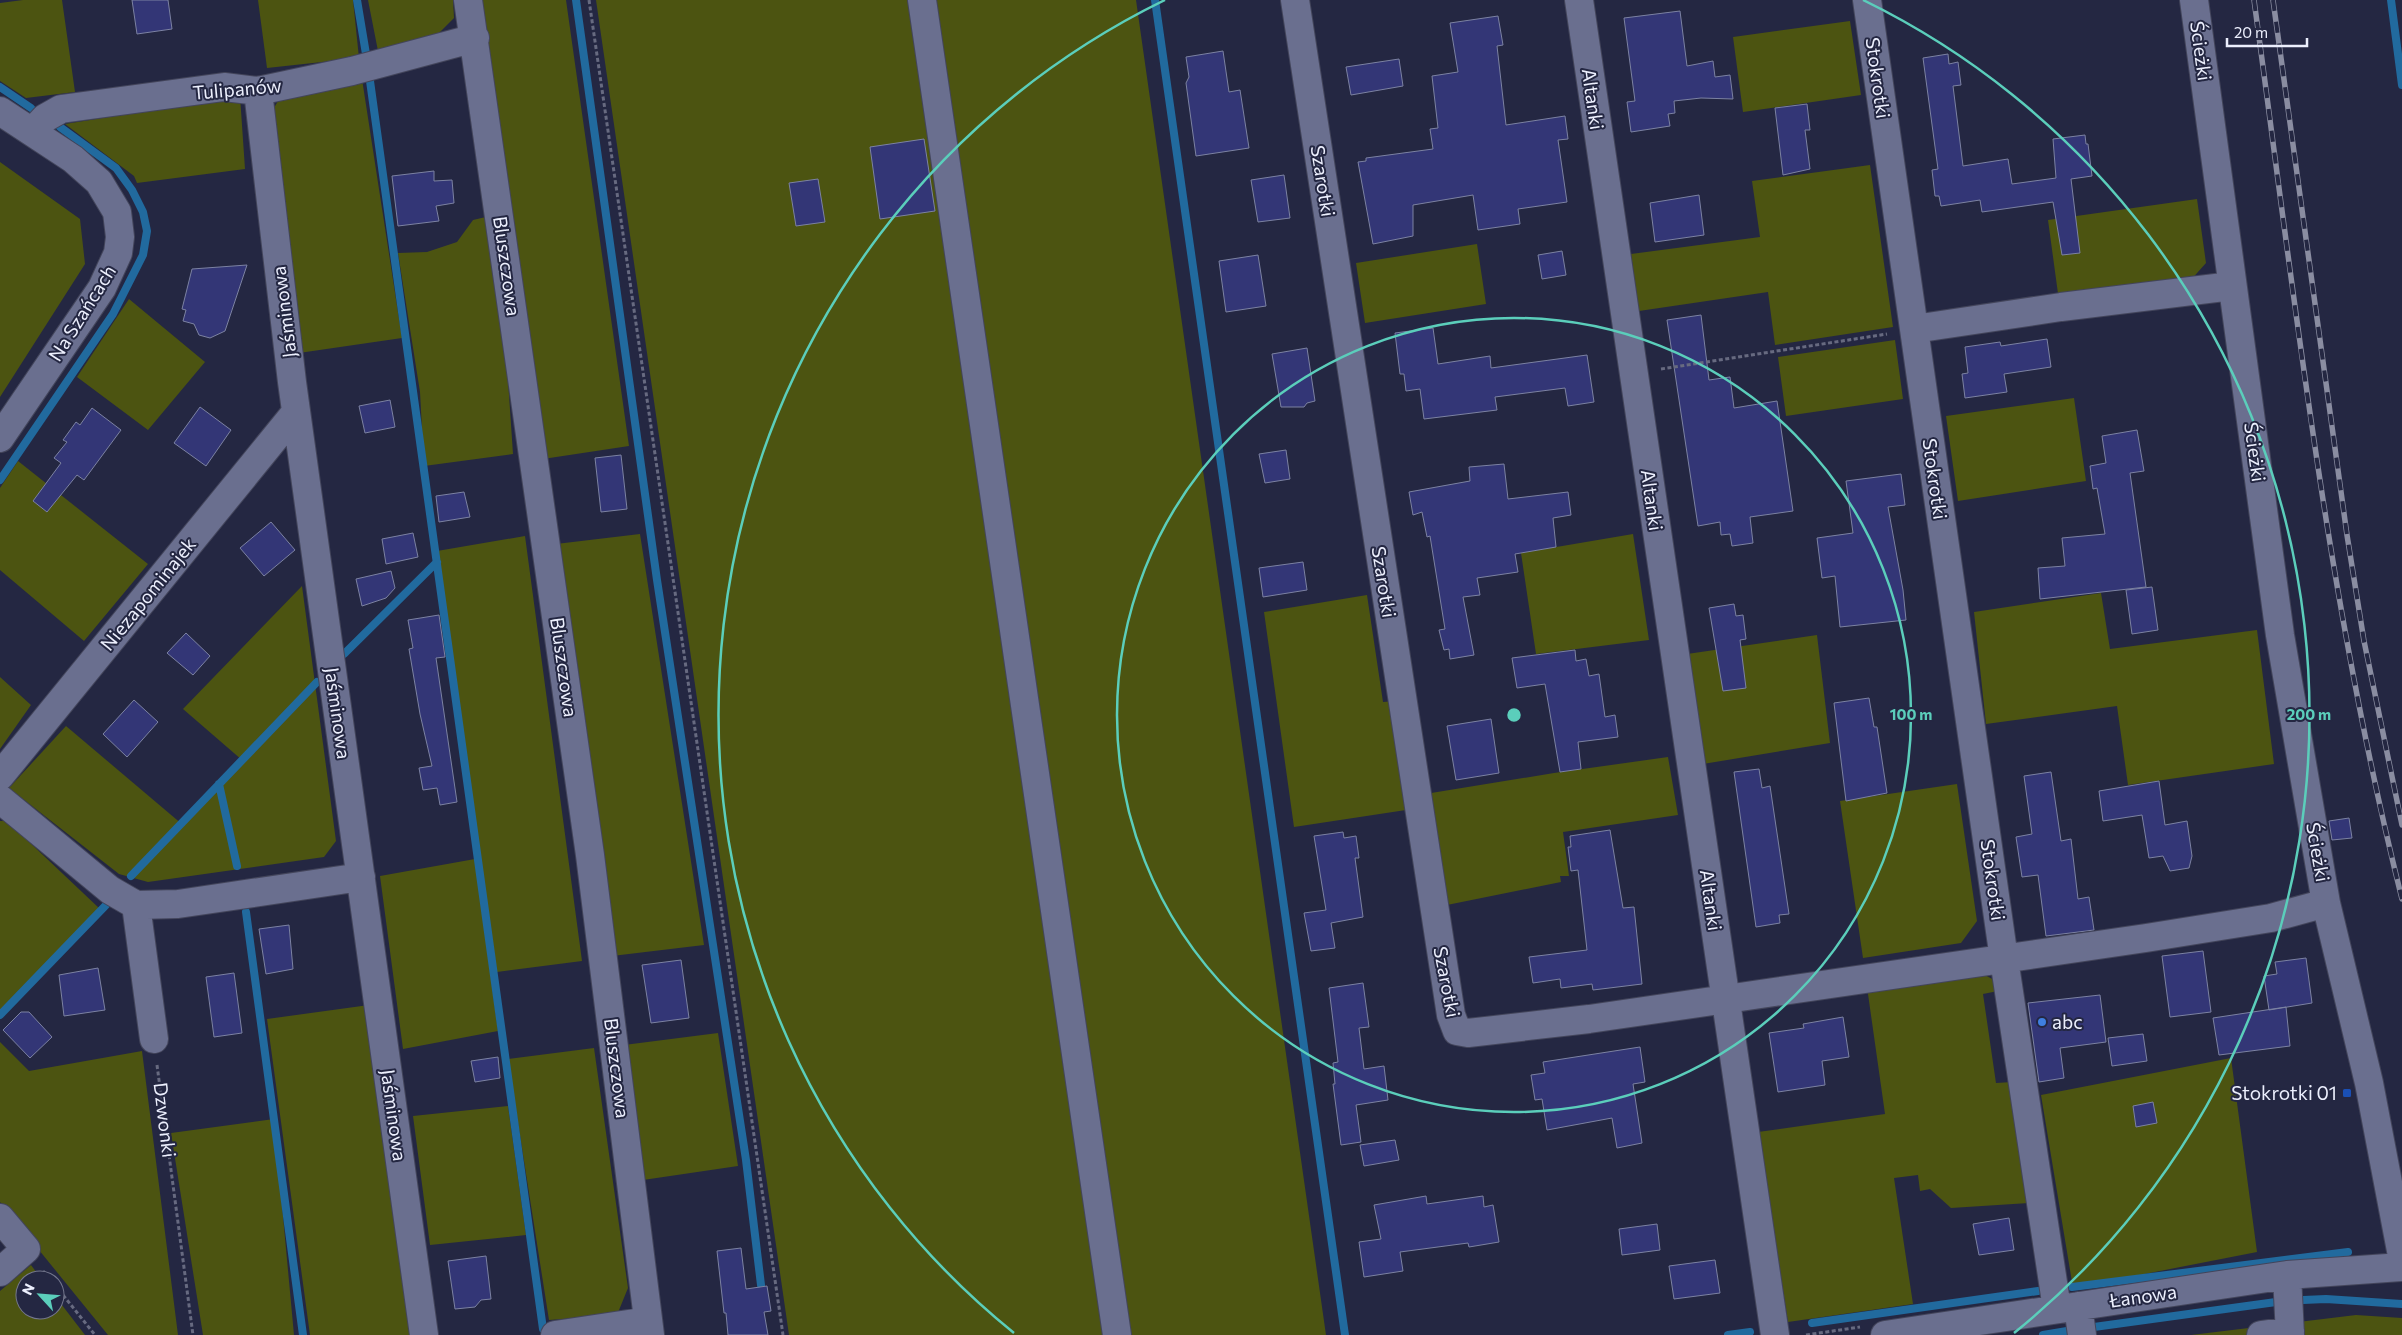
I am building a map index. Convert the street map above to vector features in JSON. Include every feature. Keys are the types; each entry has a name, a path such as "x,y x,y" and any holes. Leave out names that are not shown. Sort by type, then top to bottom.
{"street":[{"name":"Bluszczowa","path":"468,0 475,38 590,855 649,1328"},
{"path":"922,0 1117,1335"},
{"name":"Szarotki","path":"1295,0 1451,1015 1457,1031 1468,1033 1589,1019 1725,999"},
{"name":"Altanki","path":"1578,0 1775,1335"},
{"name":"Stokrotki","path":"1867,0 2004,959 2068,1307 2082,1335"},
{"name":"Ścieżki","path":"2194,0 2280,635 2326,903 2369,1083 2402,1256"},
{"name":"Tulipanów","path":"32,132 46,118 60,110 224,87 258,91 352,72 475,38"},
{"name":"Jaśminowa","path":"258,91 296,412 424,1335"},
{"name":"Na Szańcach","path":"0,111 73,159 99,182 117,212 120,237 118,253 102,288 0,438"},
{"path":"1914,329 2061,307 2232,286"},
{"name":"Niezapominajek","path":"0,776 296,412"},
{"path":"0,799 110,890 136,905 178,904 361,878"},
{"name":"Ścieżki","path":"2004,959 2271,918 2326,903"},
{"path":"136,905 154,1039"},
{"path":"1725,999 1860,978 2004,959"},
{"path":"0,1218 26,1249 0,1272"},
{"name":"Łanowa","path":"1885,1335 2287,1275 2402,1267"},
{"path":"2261,1335 2290,1333 2287,1275"},
{"path":"555,1335 649,1328"}],"path":[{"path":"589,0 783,1335"},
{"path":"1633,373 1914,329"},
{"name":"Dzwonki","path":"154,1039 193,1335"},
{"path":"65,1298 95,1335"}],"green space":[{"path":"23,0 62,0 75,92 26,98 0,81 0,3"},
{"path":"258,0 353,0 359,58 267,68"},
{"path":"368,0 453,0 454,18 436,36 378,51"},
{"path":"479,0 566,0 629,446 543,459"},
{"path":"596,0 1136,0 1326,1335 789,1335"},
{"path":"1850,21 1861,95 1743,112 1733,37"},
{"path":"362,79 402,338 299,353 268,118 281,96"},
{"path":"240,96 245,169 137,183 134,176 65,124"},
{"path":"0,162 80,219 85,264 0,397"},
{"path":"1870,165 1893,327 1775,345 1768,292 1639,311 1631,254 1760,237 1752,181"},
{"path":"2197,199 2206,263 2189,282 2059,301 2048,220"},
{"path":"490,216 508,380 513,454 424,466 420,392 398,253 427,252 457,242 473,220"},
{"path":"1477,244 1486,304 1365,323 1356,263"},
{"path":"129,299 205,362 148,430 77,377"},
{"path":"1895,340 1903,399 1786,416 1778,357"},
{"path":"2074,398 2086,481 1958,501 1946,416"},
{"path":"18,461 148,564 84,641 0,570 0,488"},
{"path":"640,534 704,945 612,956 556,544"},
{"path":"1633,534 1649,640 1536,654 1521,553"},
{"path":"525,536 582,961 497,972 437,551"},
{"path":"302,586 336,841 324,857 148,882 119,874 9,788 66,726 183,825 242,760 183,709"},
{"path":"2101,593 2110,649 2257,630 2274,764 2128,785 2117,706 1986,724 1974,612"},
{"path":"1367,595 1383,702 1395,701 1406,810 1294,827 1264,612"},
{"path":"1817,635 1830,743 1703,764 1687,654"},
{"path":"0,677 31,705 0,749"},
{"path":"1668,757 1678,815 1563,832 1569,876 1560,876 1561,882 1442,906 1425,794"},
{"path":"1957,784 1977,921 1961,943 1863,958 1840,801"},
{"path":"0,821 7,821 100,909 0,1014"},
{"path":"475,859 498,1031 403,1049 380,876"},
{"path":"1981,973 1996,981 1998,991 1983,994 1996,1083 2012,1082 2029,1203 1951,1208 1930,1189 1920,1191 1918,1175 1894,1178 1913,1304 1788,1322 1758,1132 1885,1114 1867,987"},
{"path":"369,1005 413,1335 310,1335 267,1019"},
{"path":"718,1033 738,1166 643,1180 624,1045"},
{"path":"0,1042 29,1071 142,1051 178,1335 108,1335 65,1282 65,1270 55,1270 0,1202"},
{"path":"594,1048 628,1288 617,1315 549,1320 508,1059"},
{"path":"2231,1058 2257,1252 2073,1288 2041,1095"},
{"path":"508,1106 526,1235 430,1245 413,1116"},
{"path":"274,1119 294,1335 203,1335 171,1133"},
{"path":"31,1265 35,1270 25,1270"},
{"path":"15,1278 15,1320 65,1320 65,1309 85,1335 0,1335 0,1291"},
{"path":"2356,1315 2402,1318 2402,1335 2191,1335"}],"building":[{"path":"132,0 168,0 172,29 137,34"},
{"path":"1680,11 1687,66 1713,61 1715,77 1730,75 1733,99 1701,98 1674,101 1675,113 1668,114 1670,126 1631,132 1627,102 1635,101 1624,18"},
{"path":"1498,16 1503,45 1497,46 1506,125 1565,116 1568,139 1558,140 1567,202 1518,209 1520,224 1478,230 1473,195 1413,205 1413,236 1373,244 1358,162 1366,161 1366,158 1433,149 1430,129 1438,128 1432,76 1458,72 1450,23"},
{"path":"1223,51 1229,92 1240,90 1249,148 1196,156 1186,83 1189,77 1186,57"},
{"path":"1948,54 1949,64 1958,62 1961,85 1953,86 1963,166 2008,159 2012,184 2056,178 2053,139 2085,135 2092,176 2071,179 2080,253 2062,255 2053,202 1982,212 1980,200 1941,206 1939,196 1935,196 1932,170 1938,169 1923,58"},
{"path":"1399,59 1403,86 1351,95 1346,67"},
{"path":"1807,104 1810,130 1805,130 1810,169 1783,175 1775,108"},
{"path":"924,139 935,211 880,219 870,147"},
{"path":"434,171 434,181 452,180 454,203 436,206 439,221 398,226 392,176"},
{"path":"1284,175 1290,218 1258,222 1251,180"},
{"path":"818,179 825,222 796,226 789,183"},
{"path":"1699,195 1704,235 1655,242 1650,203"},
{"path":"1562,251 1566,275 1542,279 1538,255"},
{"path":"1258,255 1266,306 1226,312 1219,261"},
{"path":"247,265 225,331 210,338 199,335 194,324 183,321 186,310 182,309 192,269"},
{"path":"1701,315 1709,380 1730,377 1734,408 1777,401 1793,511 1750,517 1753,543 1732,546 1730,534 1721,535 1720,522 1698,526 1667,320"},
{"path":"1433,328 1438,364 1490,356 1491,368 1587,355 1594,402 1568,406 1565,388 1495,397 1497,410 1424,419 1420,389 1406,391 1404,374 1400,374 1395,333"},
{"path":"2047,339 2051,367 2004,374 2007,392 1965,398 1962,374 1968,373 1965,347 2000,342 2001,346"},
{"path":"1307,348 1315,401 1307,403 1304,407 1281,407 1272,354"},
{"path":"390,400 395,427 365,433 359,406"},
{"path":"200,407 231,430 206,466 174,443"},
{"path":"92,408 121,430 84,480 77,475 47,512 33,501 61,463 54,458 67,442 63,440 76,422 80,425"},
{"path":"2137,430 2144,471 2130,473 2146,587 2040,599 2038,568 2065,566 2062,538 2105,534 2097,488 2093,489 2090,466 2106,463 2102,436"},
{"path":"1286,450 1290,479 1265,483 1259,454"},
{"path":"621,455 627,509 601,512 595,458"},
{"path":"1504,464 1508,499 1568,492 1571,515 1553,518 1556,547 1515,554 1518,572 1477,578 1480,595 1463,597 1474,655 1450,659 1449,649 1444,650 1439,630 1445,629 1430,536 1427,537 1422,512 1413,515 1409,492 1470,481 1469,467"},
{"path":"1901,474 1905,505 1888,507 1903,590 1906,620 1840,627 1835,576 1822,578 1817,538 1853,533 1846,481"},
{"path":"464,492 470,517 439,522 436,496"},
{"path":"271,522 295,550 264,576 240,548"},
{"path":"413,533 418,557 386,564 382,539"},
{"path":"1303,562 1307,590 1263,597 1259,568"},
{"path":"391,571 395,588 386,598 362,606 356,579"},
{"path":"2152,587 2158,630 2132,634 2126,590"},
{"path":"1734,604 1736,616 1743,615 1746,639 1740,640 1746,688 1723,691 1709,608"},
{"path":"439,615 445,657 436,658 457,802 440,805 437,788 423,790 419,768 432,766 420,714 409,649 413,648 408,620"},
{"path":"186,633 210,656 193,675 167,653"},
{"path":"1575,650 1576,661 1586,659 1589,676 1599,674 1605,717 1615,715 1618,737 1578,742 1581,769 1560,772 1545,684 1517,688 1512,658"},
{"path":"1869,698 1874,727 1877,727 1887,793 1846,801 1834,703"},
{"path":"134,700 158,722 127,757 103,734"},
{"path":"1491,719 1499,773 1456,780 1447,726"},
{"path":"1759,769 1762,788 1770,786 1789,914 1779,915 1780,923 1756,927 1734,772"},
{"path":"2051,772 2061,841 2071,839 2078,899 2089,897 2094,930 2046,936 2038,875 2022,877 2016,837 2032,834 2024,776"},
{"path":"2159,781 2165,825 2187,821 2192,856 2189,868 2170,871 2163,856 2149,858 2142,815 2103,821 2099,791"},
{"path":"2349,818 2352,838 2332,840 2329,821"},
{"path":"1610,830 1623,908 1634,907 1642,984 1593,990 1592,984 1561,988 1560,979 1533,983 1529,957 1587,950 1578,870 1571,871 1568,847 1571,847 1570,836"},
{"path":"1343,832 1344,838 1356,836 1359,858 1355,858 1363,917 1331,923 1335,948 1311,951 1304,913 1326,910 1314,836"},
{"path":"289,925 293,969 266,974 259,929"},
{"path":"2203,951 2211,1012 2170,1017 2162,956"},
{"path":"2306,958 2312,1003 2269,1010 2264,976 2277,974 2275,962"},
{"path":"681,960 689,1018 651,1023 642,965"},
{"path":"98,968 105,1010 64,1016 59,975"},
{"path":"234,973 242,1033 214,1037 206,977"},
{"path":"1363,983 1369,1027 1359,1028 1364,1069 1384,1066 1388,1100 1356,1105 1361,1142 1341,1145 1333,1084 1335,1084 1333,1063 1338,1062 1329,988"},
{"path":"2100,995 2106,1042 2060,1048 2064,1078 2039,1082 2028,1003"},
{"path":"2286,1007 2290,1046 2219,1055 2213,1018"},
{"path":"21,1012 29,1012 52,1037 30,1058 3,1030"},
{"path":"1843,1017 1849,1057 1822,1061 1825,1085 1778,1092 1769,1033 1804,1028 1803,1024"},
{"path":"2143,1034 2147,1061 2112,1066 2108,1038"},
{"path":"1640,1047 1645,1082 1633,1084 1642,1143 1617,1148 1612,1118 1547,1130 1542,1099 1535,1100 1531,1075 1545,1073 1543,1062"},
{"path":"498,1057 500,1078 475,1082 471,1061"},
{"path":"2153,1102 2157,1123 2136,1127 2133,1106"},
{"path":"1395,1140 1399,1160 1364,1166 1360,1145"},
{"path":"1426,1196 1427,1204 1483,1196 1484,1207 1493,1205 1499,1242 1469,1247 1468,1243 1400,1252 1403,1271 1364,1277 1359,1242 1381,1239 1374,1205"},
{"path":"2009,1218 2014,1250 1979,1255 1973,1224"},
{"path":"1657,1224 1660,1250 1622,1255 1619,1229"},
{"path":"741,1248 746,1289 767,1286 771,1311 764,1312 768,1335 728,1335 717,1251"},
{"path":"486,1256 491,1299 481,1300 475,1307 455,1309 448,1261"},
{"path":"1715,1260 1720,1293 1674,1299 1669,1266"}],"waterway":[{"path":"357,0 366,54"},
{"path":"576,0 657,580 746,1160 761,1285"},
{"path":"1155,0 1345,1335"},
{"path":"2391,0 2402,85"},
{"path":"370,81 543,1329"},
{"path":"0,87 31,108"},
{"path":"0,480 113,314 143,255 147,231 143,212 132,190 116,168 60,127"},
{"path":"344,654 437,562"},
{"path":"131,876 317,682"},
{"path":"219,784 237,866"},
{"path":"0,1015 107,904"},
{"path":"246,912 303,1335"},
{"path":"2072,1287 2348,1252"},
{"path":"1812,1323 2038,1291"},
{"path":"2303,1300 2326,1299 2402,1304"},
{"path":"2094,1327 2276,1302"},
{"path":"2043,1335 2067,1331"},
{"path":"1728,1335 1750,1332"}],"railway":[{"path":"2254,0 2299,339 2333,564 2376,788 2402,899"},
{"path":"2273,0 2347,535 2364,641 2402,825"}],"place":[{"name":"abc","path":"2042,1022"},
{"name":"Stokrotki 01","path":"2347,1093"}]}
